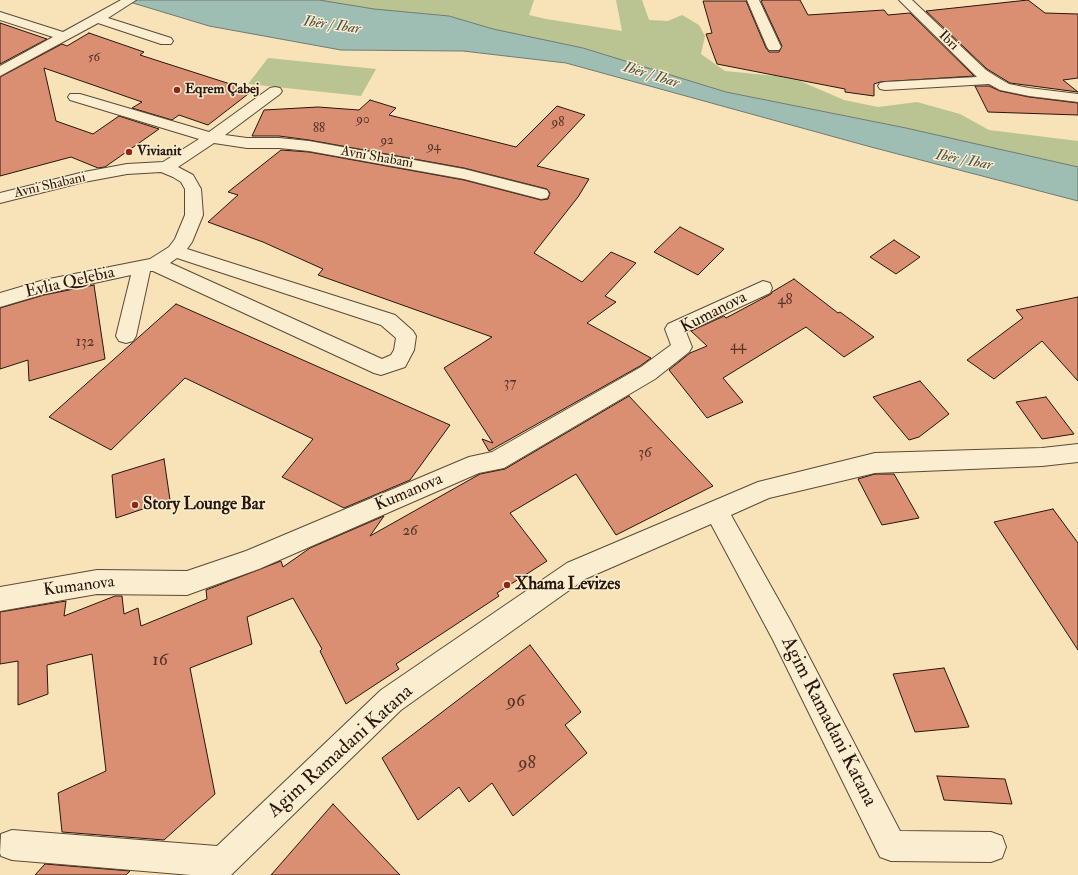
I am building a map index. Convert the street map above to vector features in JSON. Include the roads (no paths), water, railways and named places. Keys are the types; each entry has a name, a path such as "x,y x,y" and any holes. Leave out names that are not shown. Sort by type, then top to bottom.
{"street":[{"path":"0,72 95,18 130,0"},
{"path":"753,0 774,47"},
{"name":"Ibri","path":"905,0 981,73 992,80 1005,87 1029,92 1078,98"},
{"path":"0,16 63,36"},
{"path":"95,18 166,41"},
{"name":"Ibri","path":"885,86 992,80"},
{"path":"166,168 211,138 275,91"},
{"name":"Avni Shabani","path":"75,97 211,138 247,143 279,143 310,146 464,174 541,194"},
{"name":"Avni Shabani","path":"0,198 127,169 155,166 166,168"},
{"name":"Evlia Qelebia","path":"0,300 57,284 148,265 176,251 184,242 194,215 193,189 187,179 179,173 166,168"},
{"path":"148,265 381,367 398,361 404,350 406,336 388,320 176,251"},
{"name":"Evlia Qelebia","path":"126,336 148,265"},
{"name":"Kumanova","path":"0,599 97,582 186,583 250,561 477,464 496,461 648,373 682,347 675,329 763,288"},
{"name":"Agim Ramadani Katana","path":"12,845 215,868 397,696 576,571 766,489 875,463 1042,457 1078,453"},
{"name":"Agim Ramadani Katana","path":"716,510 785,638 891,846 991,847"}],"water":[{"name":"Ibër / Ibar","path":"123,0 319,0 374,9 449,16 493,29 583,48 726,92 906,128 1078,167 1078,201 871,147 566,63 463,51 341,50 209,26"}],"place":[{"name":"Eqrem Çabej","path":"177,90"},
{"name":"Vivianit","path":"129,152"},
{"name":"Story Lounge Bar","path":"135,505"},
{"name":"Xhama Levizes","path":"507,585"}]}
